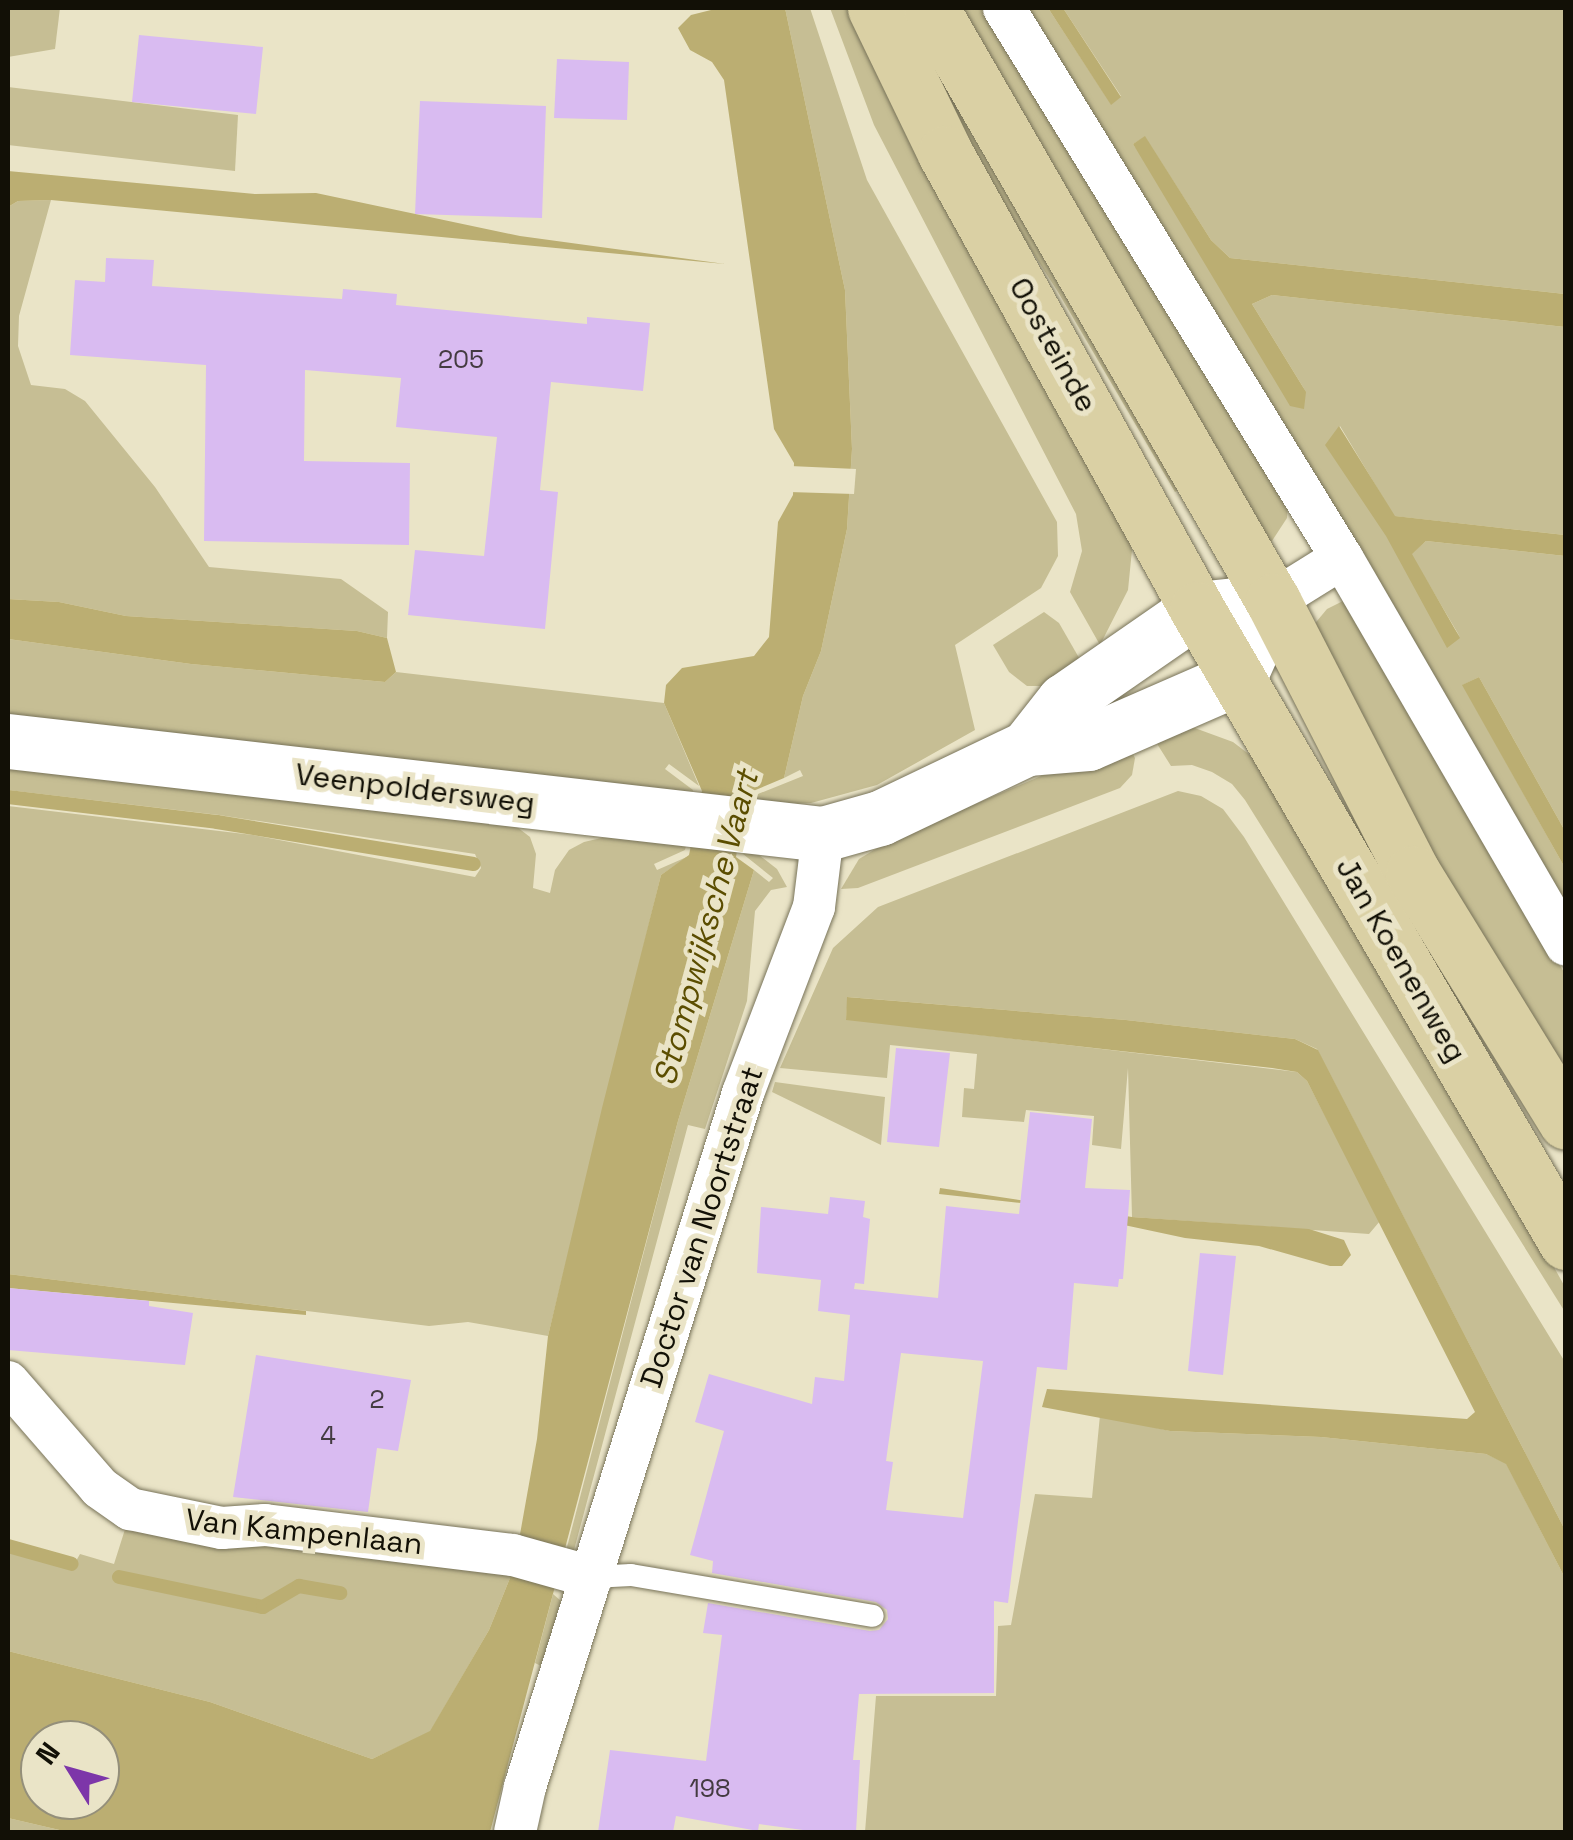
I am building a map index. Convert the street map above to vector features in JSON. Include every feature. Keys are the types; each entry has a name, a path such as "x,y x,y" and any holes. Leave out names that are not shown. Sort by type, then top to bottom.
{"main road":[{"name":"Oosteinde","path":"875,8 945,152 1197,609 1239,677"},
{"name":"Oosteinde","path":"930,8 1273,600"},
{"name":"Jan Koenenweg","path":"1273,600 1413,873 1566,1122"},
{"name":"Jan Koenenweg","path":"1239,677 1566,1242"}],"street":[{"path":"1004,8 1342,558 1566,946"},
{"path":"1027,748 1064,700 1197,609 1273,600 1342,558"},
{"path":"822,834 880,818 1027,748 1088,743 1239,677 1273,600"},
{"name":"Veenpoldersweg","path":"8,740 822,834"},
{"name":"Doctor van Noortstraat","path":"515,1832 576,1573 749,1076 814,906 822,834"},
{"name":"Van Kampenlaan","path":"8,1382 100,1488 130,1509 222,1528 265,1524 513,1556 576,1573"}],"lane":[{"path":"576,1573 630,1575 873,1616"}],"shaded area":[{"path":"8,8 60,8 55,49 8,57"},
{"path":"785,8 810,8 867,180 1057,522 1058,556 1041,588 955,645 975,730 877,785 811,803 774,805 751,803 753,796 803,776 800,770 784,778 803,696 821,651 847,529 852,449 845,290"},
{"path":"830,8 855,8 1120,494 1132,550 1128,590 1100,645 1070,592 1082,551 1076,514 874,125"},
{"path":"954,8 990,8 1289,488 1287,518 1270,544"},
{"path":"1018,8 1048,8 1111,104 1121,96 1063,8 1565,8 1565,294 1230,258 1211,240 1145,137 1133,144 1306,392 1252,304 1272,295 1565,327 1565,535 1394,516 1340,426 1326,445 1460,637 1411,554 1426,541 1565,556 1565,831 1479,677 1463,685 1565,868 1565,910"},
{"path":"923,18 1186,485 1175,492 1058,292 927,87"},
{"path":"8,87 238,115 235,171 8,145"},
{"path":"51,200 19,316 18,346 31,385 65,389 85,401 155,487 209,567 341,579 388,612 387,638 357,631 126,616 59,602 8,599 8,207 18,201"},
{"path":"1347,599 1565,974 1565,1092 1307,633 1327,609"},
{"path":"1044,612 1059,623 1082,663 1047,686 1027,686 1009,672 993,645"},
{"path":"8,639 191,664 385,682 396,672 664,703 699,786 669,764 665,769 693,790 691,797 8,716"},
{"path":"1192,727 1233,742 1284,781 1565,1287 1565,1312 1245,800 1232,784 1212,772 1192,765 1171,766 1149,731"},
{"path":"1125,740 1135,758 1132,775 1120,788 858,888 841,889 859,859 889,841"},
{"path":"8,766 517,827 530,837 536,854 533,888 550,893 555,870 569,850 584,842 610,836 686,846 654,864 657,870 689,856 661,875 548,1336 468,1322 429,1326 8,1274 8,806 253,835 475,877 481,868 475,854 219,815 8,790"},
{"path":"1178,791 1201,796 1223,809 1244,837 1565,1362 1565,1530 1317,1049 1295,1039 1126,1020 848,997 846,1019 1297,1072 1307,1081 1380,1221 1369,1234 1132,1217 1128,1068 1121,1149 1092,1145 1094,1116 1026,1110 1024,1122 962,1117 964,1088 974,1089 977,1054 890,1045 887,1078 780,1068 833,948 878,907"},
{"path":"750,848 777,869 787,887 771,890 755,911 747,1001 705,1129 688,1125 574,1550 566,1551 678,1121 754,870 769,882 773,878 743,854"},
{"path":"775,1082 885,1097 881,1145 772,1092"},
{"path":"1100,1415 1170,1431 1321,1437 1486,1454 1506,1463 1565,1578 1565,1832 865,1832 876,1696 996,1696 998,1626 1011,1625 1035,1494 1092,1498"},
{"path":"127,1523 514,1568 489,1630 430,1732 372,1759 210,1702 8,1651 8,1550 72,1568 80,1554 114,1564"},
{"path":"553,1594 561,1601 543,1667 535,1663"},
{"path":"8,1818 68,1832 8,1832"}],"water":[{"name":"Stompwijksche Vaart","path":"719,8 785,8 845,290 852,449 847,529 821,651 803,696 784,778 746,794 736,857 754,870 678,1121 490,1832 68,1832 8,1818 8,1651 210,1702 372,1759 430,1731 489,1630 514,1568 537,1439 548,1336 602,1108 661,875 689,855 702,791 664,703 666,685 682,668 754,656 769,637 778,522 793,495 794,463 774,429 724,80 712,62 690,50 678,28 691,15"},
{"path":"1048,8 1063,8 1121,97 1111,105"},
{"path":"1145,136 1211,240 1230,258 1565,294 1565,327 1272,295 1252,304 1306,392 1304,409 1290,406 1133,144"},
{"path":"8,171 255,194 316,193 520,236 725,264 51,200 18,201 8,207"},
{"path":"1339,426 1395,516 1565,535 1565,556 1426,541 1412,554 1460,638 1447,648 1386,536 1325,445"},
{"path":"8,599 59,602 126,616 357,631 387,638 396,672 385,682 191,664 8,639"},
{"path":"1479,677 1565,831 1565,868 1462,685"},
{"path":"847,997 1126,1020 1295,1039 1318,1050 1565,1530 1565,1578 1506,1464 1486,1454 1321,1437 1170,1431 1042,1407 1047,1389 1467,1419 1475,1412 1307,1081 1297,1072 846,1020"},
{"path":"940,1188 1132,1217 1309,1229 1344,1240 1351,1255 1342,1266 1330,1266 1259,1246 1185,1238 1021,1203 939,1194"},
{"path":"8,1274 306,1311 306,1315 8,1288"}],"pier":[{"path":"790,466 856,469 854,494 789,492"}],"building":[{"path":"139,35 263,47 256,114 132,102"},
{"path":"557,59 629,62 627,120 554,118"},
{"path":"420,101 546,106 542,218 415,214"},
{"path":"106,258 154,260 152,286 342,299 343,289 397,294 396,305 587,324 587,317 650,323 643,391 551,382 540,490 558,492 545,629 408,615 415,550 484,556 497,437 396,427 401,378 305,370 304,461 410,463 409,545 204,541 206,365 70,355 75,280 105,282"},
{"path":"896,1048 950,1053 939,1147 887,1142"},
{"path":"1030,1112 1092,1119 1085,1188 1130,1190 1123,1279 1119,1279 1118,1287 1074,1283 1067,1370 1037,1367 1008,1603 994,1601 994,1693 859,1694 853,1760 860,1760 856,1832 818,1832 759,1824 758,1831 676,1816 673,1832 598,1832 610,1750 706,1761 722,1635 703,1633 708,1603 870,1631 879,1630 888,1619 887,1610 876,1602 712,1573 713,1561 690,1555 724,1431 695,1422 709,1374 812,1404 815,1377 844,1381 850,1315 818,1311 821,1280 757,1273 761,1207 828,1214 830,1197 865,1201 863,1217 870,1219 864,1284 855,1283 854,1289 938,1298 946,1206 1019,1214","holes":["901,1353 983,1361 963,1518 886,1510 893,1462 886,1461"]},
{"path":"1200,1253 1236,1256 1223,1375 1188,1371"},
{"path":"8,1288 149,1301 149,1306 193,1313 185,1365 8,1350"},
{"path":"256,1355 411,1380 398,1451 377,1448 368,1512 233,1497"}],"waterway":[{"path":"8,797 217,822 474,864"},
{"path":"8,1546 72,1564"},
{"path":"119,1577 263,1607 299,1586 340,1593"}]}
